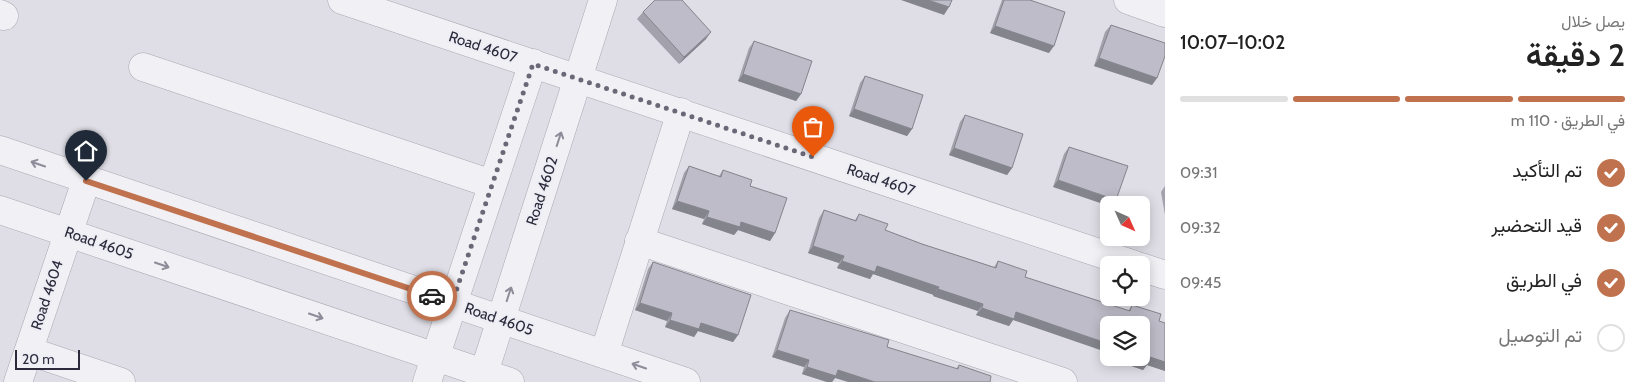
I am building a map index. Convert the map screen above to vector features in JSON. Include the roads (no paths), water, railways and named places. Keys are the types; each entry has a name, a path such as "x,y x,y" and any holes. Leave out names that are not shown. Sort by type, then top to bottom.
{"street":[{"name":"Road 4607","path":"342,0 1109,256"},
{"name":"Road 4602","path":"483,378 603,0"},
{"path":"1128,0 1165,13"},
{"path":"427,382 533,64"},
{"path":"143,67 492,184"},
{"path":"604,354 680,112"},
{"name":"Road 4605","path":"0,150 86,181 686,382"},
{"name":"Road 4604","path":"18,382 86,181"},
{"name":"Road 4605","path":"0,210 435,356 483,378 510,382"},
{"path":"639,241 1062,382"},
{"path":"1150,270 1165,275"},
{"path":"29,351 121,382"}]}
